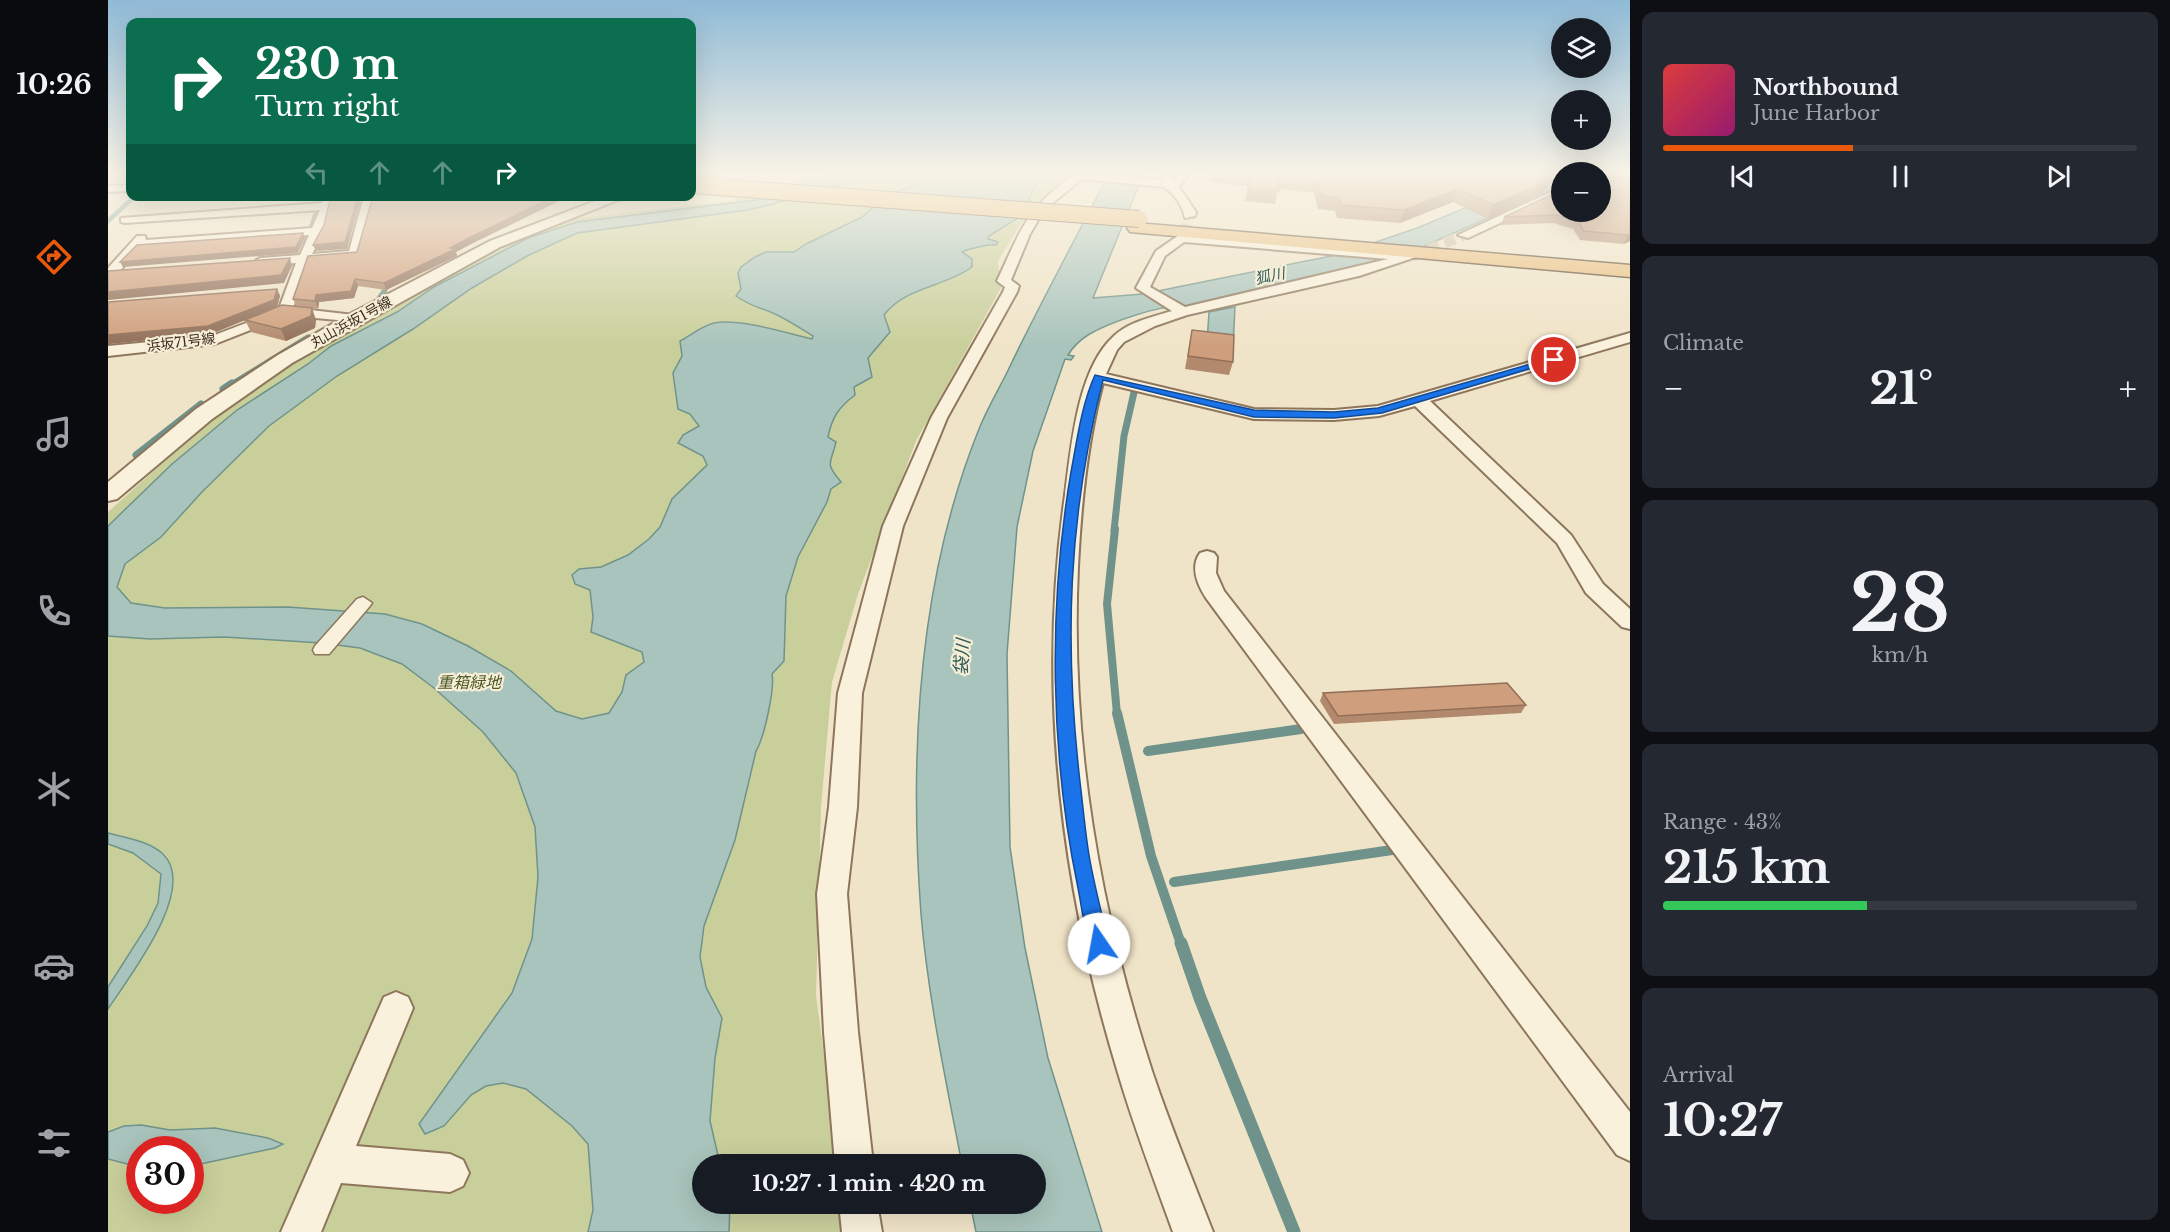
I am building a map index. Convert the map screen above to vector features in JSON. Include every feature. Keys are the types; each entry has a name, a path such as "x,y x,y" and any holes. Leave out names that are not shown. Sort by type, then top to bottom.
{"highway":[{"path":"1239,232 1359,245 1630,255"},
{"path":"1239,232 1359,245 1429,246 1630,262"},
{"path":"1429,246 1495,240"},
{"path":"1429,246 1630,271"}],"street":[{"path":"109,275 147,232"},
{"path":"137,244 297,232"},
{"path":"317,232 306,258 284,290 285,311 354,319"},
{"path":"248,263 354,254 360,232"},
{"name":"丸山浜坂1号線","path":"110,489 204,414 285,359 354,319 495,244 525,232"},
{"path":"853,1154 841,1032 832,894 843,807 850,693 893,526 939,418 1010,292 1012,285 1004,281 1026,232"},
{"path":"1193,1232 1128,1051 1099,944 1080,854 1065,725 1062,660 1063,603 1070,515 1082,442 1104,357 1118,339 1143,325 1179,310 1344,276 1461,232"},
{"path":"1179,310 1143,288 1160,254 1183,237 1359,245"},
{"path":"109,275 133,272"},
{"name":"浜坂71号線","path":"108,351 215,340 285,311"},
{"path":"1099,377 1254,414 1334,415 1378,411 1630,337"},
{"path":"1419,400 1564,539 1573,550 1594,588 1630,622"},
{"path":"1207,557 1205,573 1214,593 1630,1142"},
{"path":"322,650 363,603"},
{"path":"302,1232 396,1008"},
{"path":"333,1162 450,1173"},
{"path":"860,1214 862,1232"}],"green space":[{"name":"重箱緑地","path":"537,232 1016,232 998,261 1001,288 916,441 858,594 832,682 821,807 816,996 838,1154 692,1154 692,1214 847,1214 849,1232 108,1232 108,512 224,408 317,348 500,247"}],"water":[{"path":"545,232 581,232 527,256 472,288 413,329 337,376 269,426 202,492 161,537 125,564 117,587 131,603 165,608 288,607 385,614 422,624 468,646 511,671 556,711 582,719 609,713 622,692 626,675 644,662 642,652 591,632 593,617 590,590 575,584 572,575 579,569 601,567 628,555 649,539 660,527 672,499 707,465 703,456 678,443 683,435 699,426 690,414 678,409 673,373 682,356 680,341 705,326 725,322 763,327 812,339 813,336 789,321 736,296 741,289 738,273 741,267 766,252 794,252 830,232 995,232 988,239 998,242 996,245 962,252 972,259 972,267 950,279 903,298 884,315 890,332 868,358 872,377 854,387 855,395 837,413 828,437 836,442 830,463 841,482 831,489 827,502 798,557 786,596 784,661 772,674 772,691 765,725 756,751 735,840 704,926 700,957 706,987 722,1018 715,1058 710,1121 718,1154 692,1154 692,1214 730,1214 729,1232 588,1232 593,1210 588,1144 572,1126 526,1089 503,1083 486,1086 471,1095 444,1126 425,1134 419,1124 512,993 532,939 538,877 535,827 516,773 483,732 434,688 402,664 360,648 322,643 224,637 150,639 108,636 108,526 172,464 237,410 308,364 331,346 397,312 434,287 528,238"},
{"path":"1078,232 1120,232 1093,298 1143,294 1341,254 1404,232 1455,232 1395,259 1186,308 1151,311 1122,320 1085,337 1074,346 1068,355 1074,356 1071,360 1065,359 1033,451 1017,527 1007,654 1010,847 1025,948 1048,1058 1102,1232 976,1232 972,1214 1046,1214 1046,1154 960,1154 933,1008 924,945 916,792 923,668 931,606 943,546 959,487 986,412"},
{"path":"1235,307 1233,346 1207,343 1209,312"},
{"path":"108,833 144,843 163,854 172,869 172,889 167,910 144,956 108,1009 108,987 147,926 158,903 161,874 133,853 108,844"},
{"path":"141,1125 170,1130 215,1128 268,1138 283,1144 275,1148 204,1163 204,1136 126,1136 126,1164 108,1159 108,1132 124,1126"}],"building":[{"path":"320,232 348,232 345,242 313,245"},
{"path":"363,232 480,232 450,248 455,249 384,283 355,279 351,291 316,295 315,301 293,299 308,256 357,252"},
{"path":"1600,232 1630,232 1628,235"},
{"path":"303,233 296,247 120,262 137,245"},
{"path":"290,258 281,275 108,292 108,271"},
{"path":"277,289 274,300 208,326 108,335 108,302"},
{"path":"282,305 312,308 311,316 281,329 245,320"},
{"path":"1192,330 1234,335 1233,362 1188,356"},
{"path":"1507,683 1526,705 1338,716 1323,693"}],"waterway":[{"path":"305,244 309,232"},
{"path":"377,301 385,290 384,281"},
{"path":"230,385 308,337"},
{"path":"223,389 232,383"},
{"path":"1114,531 1124,436 1135,388"},
{"path":"136,455 201,404"},
{"path":"1115,529 1107,604 1117,714"},
{"path":"1117,713 1151,856 1181,944"},
{"path":"1148,751 1301,729"},
{"path":"1174,882 1392,850"},
{"path":"1181,943 1200,998 1294,1232"}],"tunnel":[{"path":"1413,256 1464,235"}],"route":[{"path":"1099,944 1080,854 1064,713 1062,660 1063,603 1070,515 1082,442 1099,377 1254,414 1334,415 1378,411 1554,360"}],"water label":[{"name":"狐川","path":"1270,276"},
{"name":"袋川","path":"962,657"}]}
